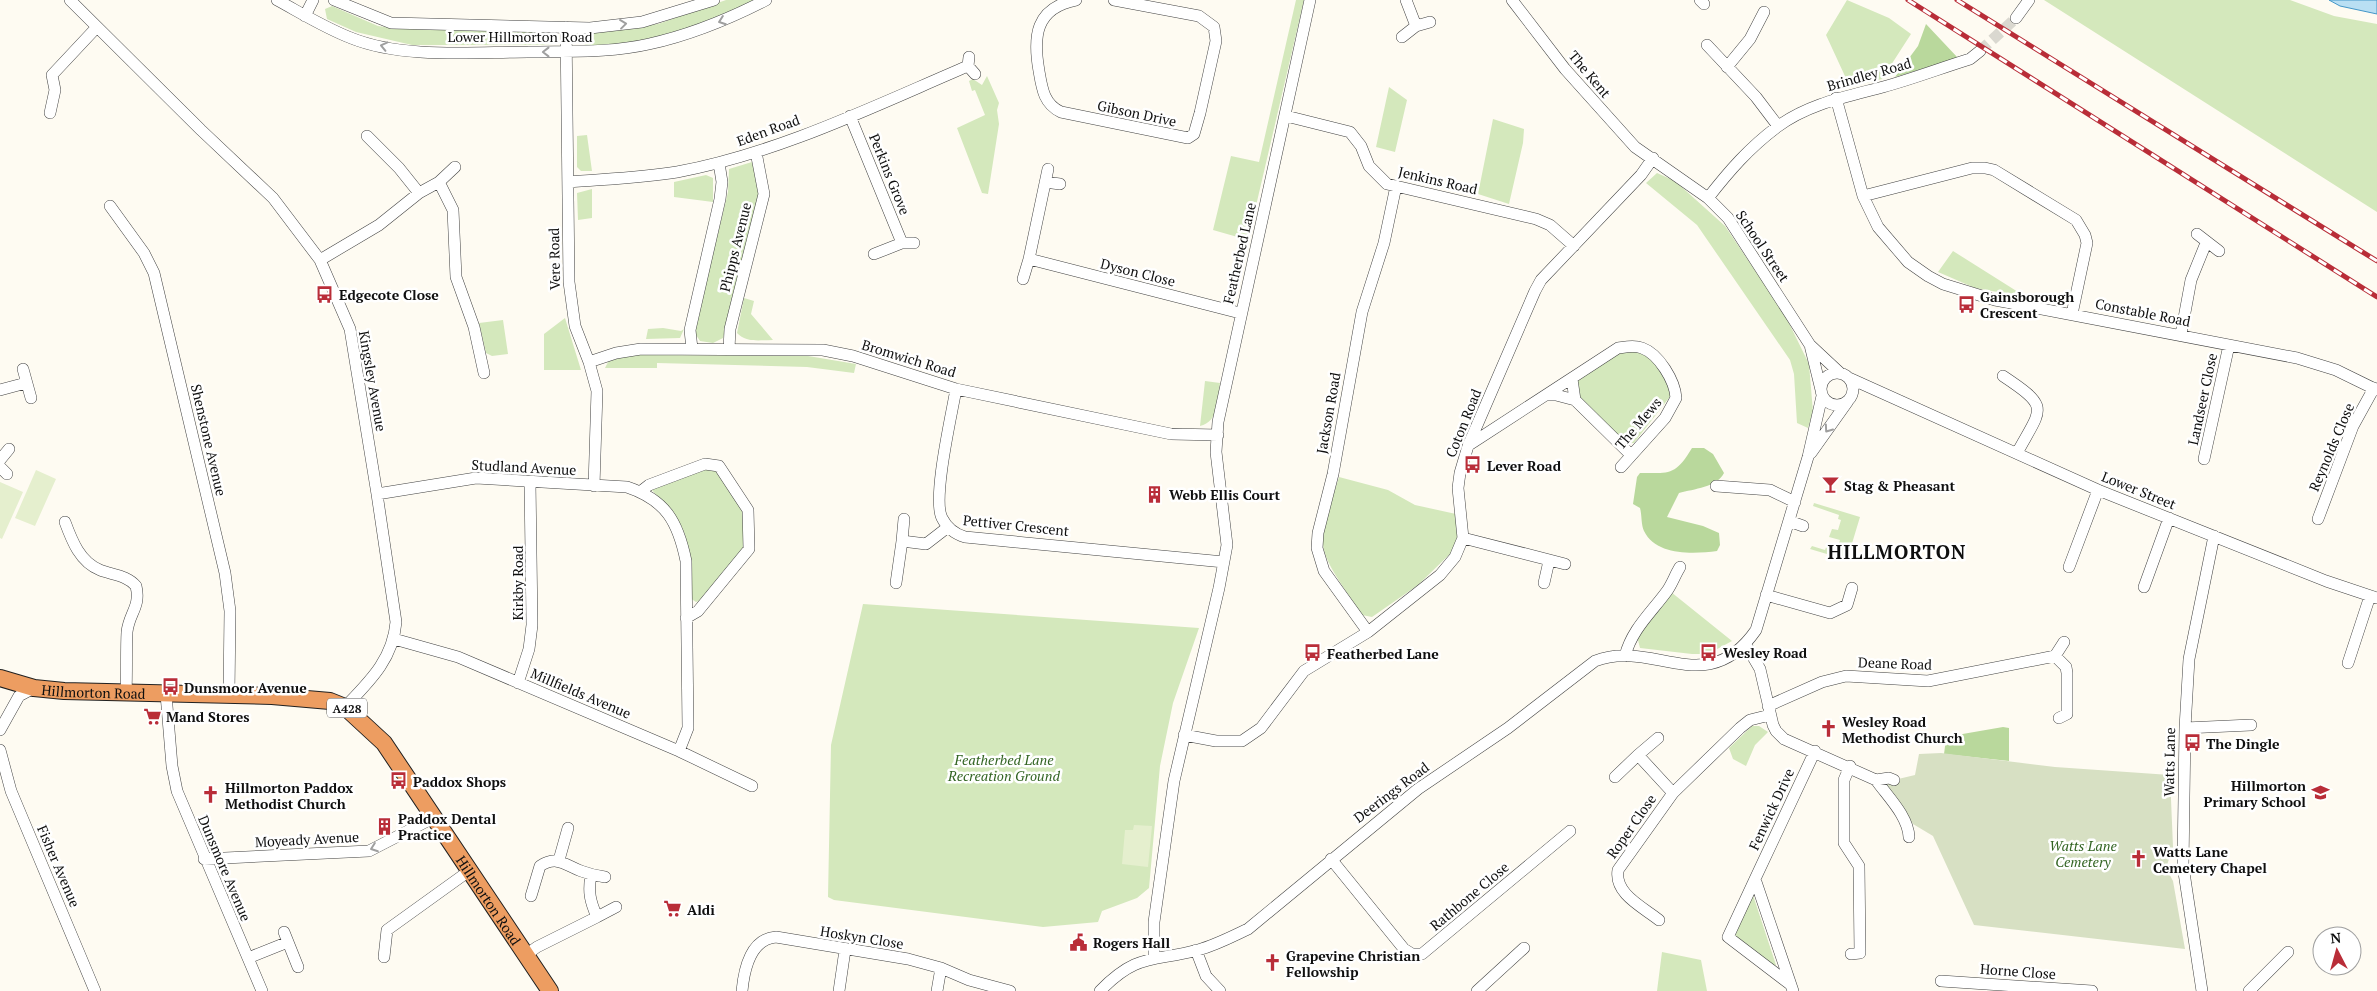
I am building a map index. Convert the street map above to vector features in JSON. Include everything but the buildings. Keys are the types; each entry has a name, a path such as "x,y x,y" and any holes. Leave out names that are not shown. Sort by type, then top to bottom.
{"highway":[{"name":"Hillmorton Road","path":"0,678 34,688 310,698 330,701 345,706 384,743 550,991"}],"street":[{"name":"Kingsley Avenue","path":"70,0 96,28 273,198 320,260 350,329 394,606 394,639 378,672 345,706"},
{"name":"Lower Hillmorton Road","path":"277,0 352,39 401,50 567,52 621,49 650,44 730,18 766,0"},
{"path":"306,16 314,0"},
{"name":"Lower Hillmorton Road","path":"334,0 377,20 391,23 590,28 642,22 714,0"},
{"name":"Gibson Drive","path":"1076,0 1057,7 1048,14 1036,34 1034,46 1042,93 1047,102 1053,108 1062,112 1188,138 1194,134 1200,114 1216,41 1214,27 1198,16 1173,5 1114,0"},
{"name":"Featherbed Lane","path":"1154,958 1154,922 1174,782 1224,562 1226,529 1216,452 1218,422 1240,313 1286,116 1310,0"},
{"path":"1406,0 1416,26"},
{"name":"The Kent","path":"1512,0 1565,69 1604,115 1635,147 1653,158"},
{"path":"2016,18 2029,0"},
{"path":"1727,67 1750,39 1764,12"},
{"path":"1402,37 1416,26 1430,22"},
{"name":"Vere Road","path":"566,27 570,306 575,326 590,362 597,391 594,486"},
{"path":"50,113 55,90 52,75 96,28"},
{"path":"1707,45 1756,97 1778,126"},
{"name":"Brindley Road","path":"1708,198 1738,159 1778,126 1836,98 1883,87 1970,59 1980,51"},
{"name":"Eden Road","path":"568,182 643,176 719,162 756,152 850,116 971,65"},
{"name":"Constable Road","path":"1836,98 1863,196 1878,226 1890,243 1908,262 1928,276 1943,284 1995,300 2180,334 2297,358 2336,370 2375,389"},
{"name":"Perkins Grove","path":"850,116 902,243"},
{"name":"Jenkins Road","path":"1286,116 1350,132 1361,146 1369,166 1387,184 1536,219 1550,225 1574,246"},
{"path":"367,136 399,168 419,193"},
{"name":"Phipps Avenue","path":"729,349 730,329 764,194 756,152"},
{"name":"School Street","path":"1653,158 1708,198 1728,218 1810,346 1844,376"},
{"name":"Coton Road","path":"1463,538 1458,488 1460,473 1468,446 1534,291 1541,280 1641,175 1653,158"},
{"name":"Phipps Avenue","path":"692,349 690,330 720,199 722,182 719,162"},
{"path":"320,260 379,225 419,193 440,182 455,167"},
{"path":"1863,196 1972,168 1994,170 2076,220 2086,235 2087,244 2072,314"},
{"path":"1024,279 1048,169"},
{"path":"440,182 453,210 456,277 474,327 483,368 495,361"},
{"path":"1045,182 1060,184"},
{"name":"Jackson Road","path":"1368,632 1324,570 1317,548 1318,533 1333,474 1362,312 1384,243 1396,186"},
{"name":"Shenstone Avenue","path":"110,206 144,254 154,273 225,574 230,611 229,694"},
{"path":"2197,234 2206,243 2219,251"},
{"path":"874,254 902,243 914,243"},
{"path":"2180,334 2191,280 2206,243"},
{"name":"Dyson Close","path":"1029,259 1240,313"},
{"name":"Landseer Close","path":"2204,459 2229,345"},
{"name":"School Street","path":"1713,663 1730,657 1746,645 1756,630 1808,457 1822,393 1810,346"},
{"name":"The Mews","path":"1572,379 1618,348 1643,348 1651,354 1672,378 1676,398 1665,418 1621,466"},
{"name":"Bromwich Road","path":"590,362 616,353 641,349 823,350 853,356 956,389 1171,434 1218,435"},
{"path":"22,369 31,398"},
{"path":"1844,376 1853,391 1849,400 1834,405 1822,393 1827,377 1844,376"},
{"name":"Lower Street","path":"1844,376 2098,490 2326,581 2373,597"},
{"path":"2004,376 2032,395 2037,403 2038,414 2017,453"},
{"path":"1468,446 1572,379 1575,400"},
{"path":"0,390 26,383"},
{"name":"Pettiver Crescent","path":"956,389 939,488 941,518 955,534 965,537 1224,562"},
{"name":"Reynolds Close","path":"2318,519 2353,426 2375,389"},
{"path":"1546,395 1556,395 1575,400 1631,455"},
{"name":"Lower Street","path":"1849,400 1866,395 1894,400"},
{"name":"School Street","path":"1808,457 1849,400"},
{"path":"0,460 9,449"},
{"path":"680,752 688,728 686,618 686,560 680,534 667,514 656,502 640,492 649,486 712,463 720,466 748,510 747,552 698,611 686,618"},
{"path":"1732,488 1733,476"},
{"name":"Studland Avenue","path":"377,494 476,478 627,487 640,492"},
{"name":"Kirkby Road","path":"518,683 529,649 532,625 530,482"},
{"path":"1716,486 1770,490 1795,502"},
{"path":"2069,567 2098,490"},
{"path":"896,583 904,518"},
{"path":"2144,587 2170,518"},
{"path":"65,522 72,540 89,564 127,579 136,586 136,608 130,618 127,632 126,692"},
{"path":"1789,522 1803,526"},
{"path":"902,541 926,544 948,527"},
{"name":"Watts Lane","path":"2202,991 2183,866 2185,728 2189,659 2214,536"},
{"path":"1184,734 1216,741 1242,741 1261,728 1304,671 1368,632 1440,575 1455,557 1463,538 1566,564"},
{"path":"1544,583 1549,561"},
{"path":"1625,656 1629,641 1635,630 1668,590 1680,567"},
{"path":"1766,595 1830,613 1847,605 1852,588"},
{"path":"2348,663 2373,597"},
{"name":"Millfields Avenue","path":"394,639 458,657 680,752 752,786"},
{"path":"2064,642 2055,656 2066,667 2067,717"},
{"path":"1746,645 1760,669 1773,725 1784,739 1850,766 1876,780 1903,817 1908,827 1909,837"},
{"name":"Deerings Road","path":"1100,991 1117,975 1135,963 1196,950 1223,942 1248,929 1418,789 1508,728 1595,661 1607,657 1625,656 1698,666 1713,663"},
{"name":"Deane Road","path":"1769,710 1834,678 1846,676 1928,681 2055,656"},
{"path":"0,730 19,696 34,688"},
{"name":"Dunsmore Avenue","path":"166,694 172,766 177,791 204,859 262,991"},
{"name":"Roper Close","path":"1659,920 1624,892 1617,876 1625,859 1673,793 1740,728 1750,720 1769,710"},
{"path":"2185,728 2251,725"},
{"path":"1615,777 1658,738"},
{"name":"Fenwick Drive","path":"1792,988 1728,937 1814,751"},
{"name":"Roper Close","path":"1638,755 1673,793"},
{"name":"Fisher Avenue","path":"1,756 11,791 95,991"},
{"path":"1850,766 1844,780 1844,843 1859,866 1860,953 1852,954"},
{"path":"1876,780 1889,778 1894,780"},
{"name":"Moyeady Avenue","path":"204,859 370,851 433,818"},
{"path":"559,860 568,828"},
{"name":"Rathbone Close","path":"1331,859 1404,949 1412,954 1422,954 1570,831"},
{"path":"531,896 540,866 550,861 559,860 591,874 605,877"},
{"path":"384,957 386,930 469,871"},
{"path":"591,874 588,889 597,917"},
{"name":"Fenwick Drive","path":"1755,879 1792,988"},
{"path":"526,955 537,947 616,907"},
{"path":"248,958 286,937 298,967"},
{"name":"Hoskyn Close","path":"742,991 747,963 760,942 776,937 908,959 941,968 968,980 1010,991"},
{"path":"1477,991 1524,948"},
{"path":"839,991 845,950"},
{"path":"1196,950 1206,976 1220,991"},
{"path":"2249,991 2288,952"},
{"path":"937,991 941,968"},
{"name":"Horne Close","path":"1942,982 2092,991"}],"green space":[{"path":"726,0 755,0 691,27 655,37 615,44 596,45 582,43 573,38 575,34 658,24"},
{"path":"1296,0 1304,0 1248,240 1213,230 1231,156 1259,162"},
{"path":"1847,0 1889,18 1911,34 1882,79 1850,87 1826,35"},
{"path":"2044,0 2290,0 2334,16 2377,24 2377,212"},
{"path":"332,6 378,26 398,29 553,31 557,41 554,44 535,45 412,45 356,32 327,19 325,9"},
{"path":"1926,24 1958,58 1895,77 1918,46"},
{"path":"987,76 999,103 997,110 999,124 988,194 982,193 957,128 985,115 975,90 972,91 969,81 973,79 982,85"},
{"path":"1389,87 1407,100 1395,152 1376,147"},
{"path":"1493,119 1524,129 1523,143 1509,204 1478,194"},
{"path":"587,135 592,171 581,171 577,167 577,136"},
{"path":"752,162 760,192 723,338 713,343 700,341 694,332 728,192 729,169"},
{"path":"1657,173 1675,181 1725,226 1785,315 1809,364 1813,412 1808,428 1797,423 1794,374 1790,360 1697,225 1646,183"},
{"path":"706,175 713,178 713,202 674,197 674,182"},
{"path":"592,189 592,218 578,220 577,193"},
{"path":"1953,251 2026,297 1975,288 1938,272"},
{"path":"744,298 754,301 751,314 773,340 749,340 737,333"},
{"path":"565,318 581,370 544,370 544,334"},
{"path":"503,320 508,354 492,356 486,353 479,323"},
{"path":"663,328 681,331 684,329 680,338 646,339 648,329"},
{"path":"1621,350 1644,351 1667,378 1672,394 1634,443 1626,443 1577,394 1577,380"},
{"path":"634,355 808,356 856,364 854,373 807,367 657,363 657,368 605,368 609,360"},
{"path":"1205,381 1220,383 1219,395 1211,420 1200,426"},
{"path":"1692,448 1704,448 1713,454 1724,473 1721,478 1711,484 1679,493 1667,517 1703,526 1719,533 1720,545 1717,551 1698,553 1676,552 1657,545 1644,531 1640,508 1633,504 1637,477 1640,473 1671,471 1681,464"},
{"path":"713,467 744,511 744,548 702,600 696,602 690,598 685,534 678,520 651,489"},
{"path":"36,470 56,479 35,526 15,518"},
{"path":"1339,477 1388,490 1415,505 1456,514 1458,538 1452,552 1418,585 1372,617 1362,615 1333,571 1323,544 1328,510"},
{"path":"0,482 23,492 2,539 0,538"},
{"path":"1814,503 1860,517 1847,560 1810,549 1812,546 1825,550 1827,545 1837,549 1840,540 1829,537 1832,529 1838,530 1841,520 1838,519 1839,515 1813,506"},
{"path":"1671,592 1732,641 1708,654 1640,648 1637,636"},
{"name":"Featherbed Lane Recreation Ground","path":"863,604 1199,628 1173,703 1160,766 1149,888 1137,898 1102,911 1098,922 1043,927 834,900 828,897 831,745"},
{"path":"1752,726 1759,726 1768,732 1755,745 1746,766 1733,759 1729,748"},
{"path":"2003,727 2009,728 2009,761 1944,754 1946,739 1951,736"},
{"name":"Watts Lane Cemetery","path":"1941,753 2055,767 2170,775 2173,847 2166,868 2173,881 2185,949 1974,925 1933,836 1913,824 1885,785 1894,780 1915,775 1919,754"},
{"path":"1134,825 1152,826 1148,867 1122,864 1125,830 1133,830"},
{"path":"1752,892 1776,965 1775,966 1735,936"},
{"path":"1662,952 1701,960 1707,991 1657,991"}],"water":[{"path":"2329,0 2377,0 2377,14 2340,6"}],"tunnel":[{"path":"1980,51 2016,18"}],"railway":[{"path":"1908,0 2377,297"},
{"path":"1957,0 2377,261"}],"place":[{"name":"Edgecote Close","path":"325,294"},
{"name":"Gainsborough Crescent","path":"1966,304"},
{"name":"Lever Road","path":"1473,465"},
{"name":"Stag & Pheasant","path":"1830,485"},
{"name":"Webb Ellis Court","path":"1155,494"},
{"name":"Wesley Road","path":"1709,652"},
{"name":"Featherbed Lane","path":"1313,653"},
{"name":"Dunsmoor Avenue","path":"170,687"},
{"name":"Mand Stores","path":"152,716"},
{"name":"Wesley Road Methodist Church","path":"1828,729"},
{"name":"The Dingle","path":"2192,743"},
{"name":"Paddox Shops","path":"399,781"},
{"name":"Hillmorton Primary School","path":"2320,793"},
{"name":"Hillmorton Paddox Methodist Church","path":"211,795"},
{"name":"Paddox Dental Practice","path":"384,826"},
{"name":"Watts Lane Cemetery Chapel","path":"2139,859"},
{"name":"Aldi","path":"673,909"},
{"name":"Rogers Hall","path":"1079,942"},
{"name":"Grapevine Christian Fellowship","path":"1272,963"}],"district":[{"name":"HILLMORTON","path":"1897,551"}]}
